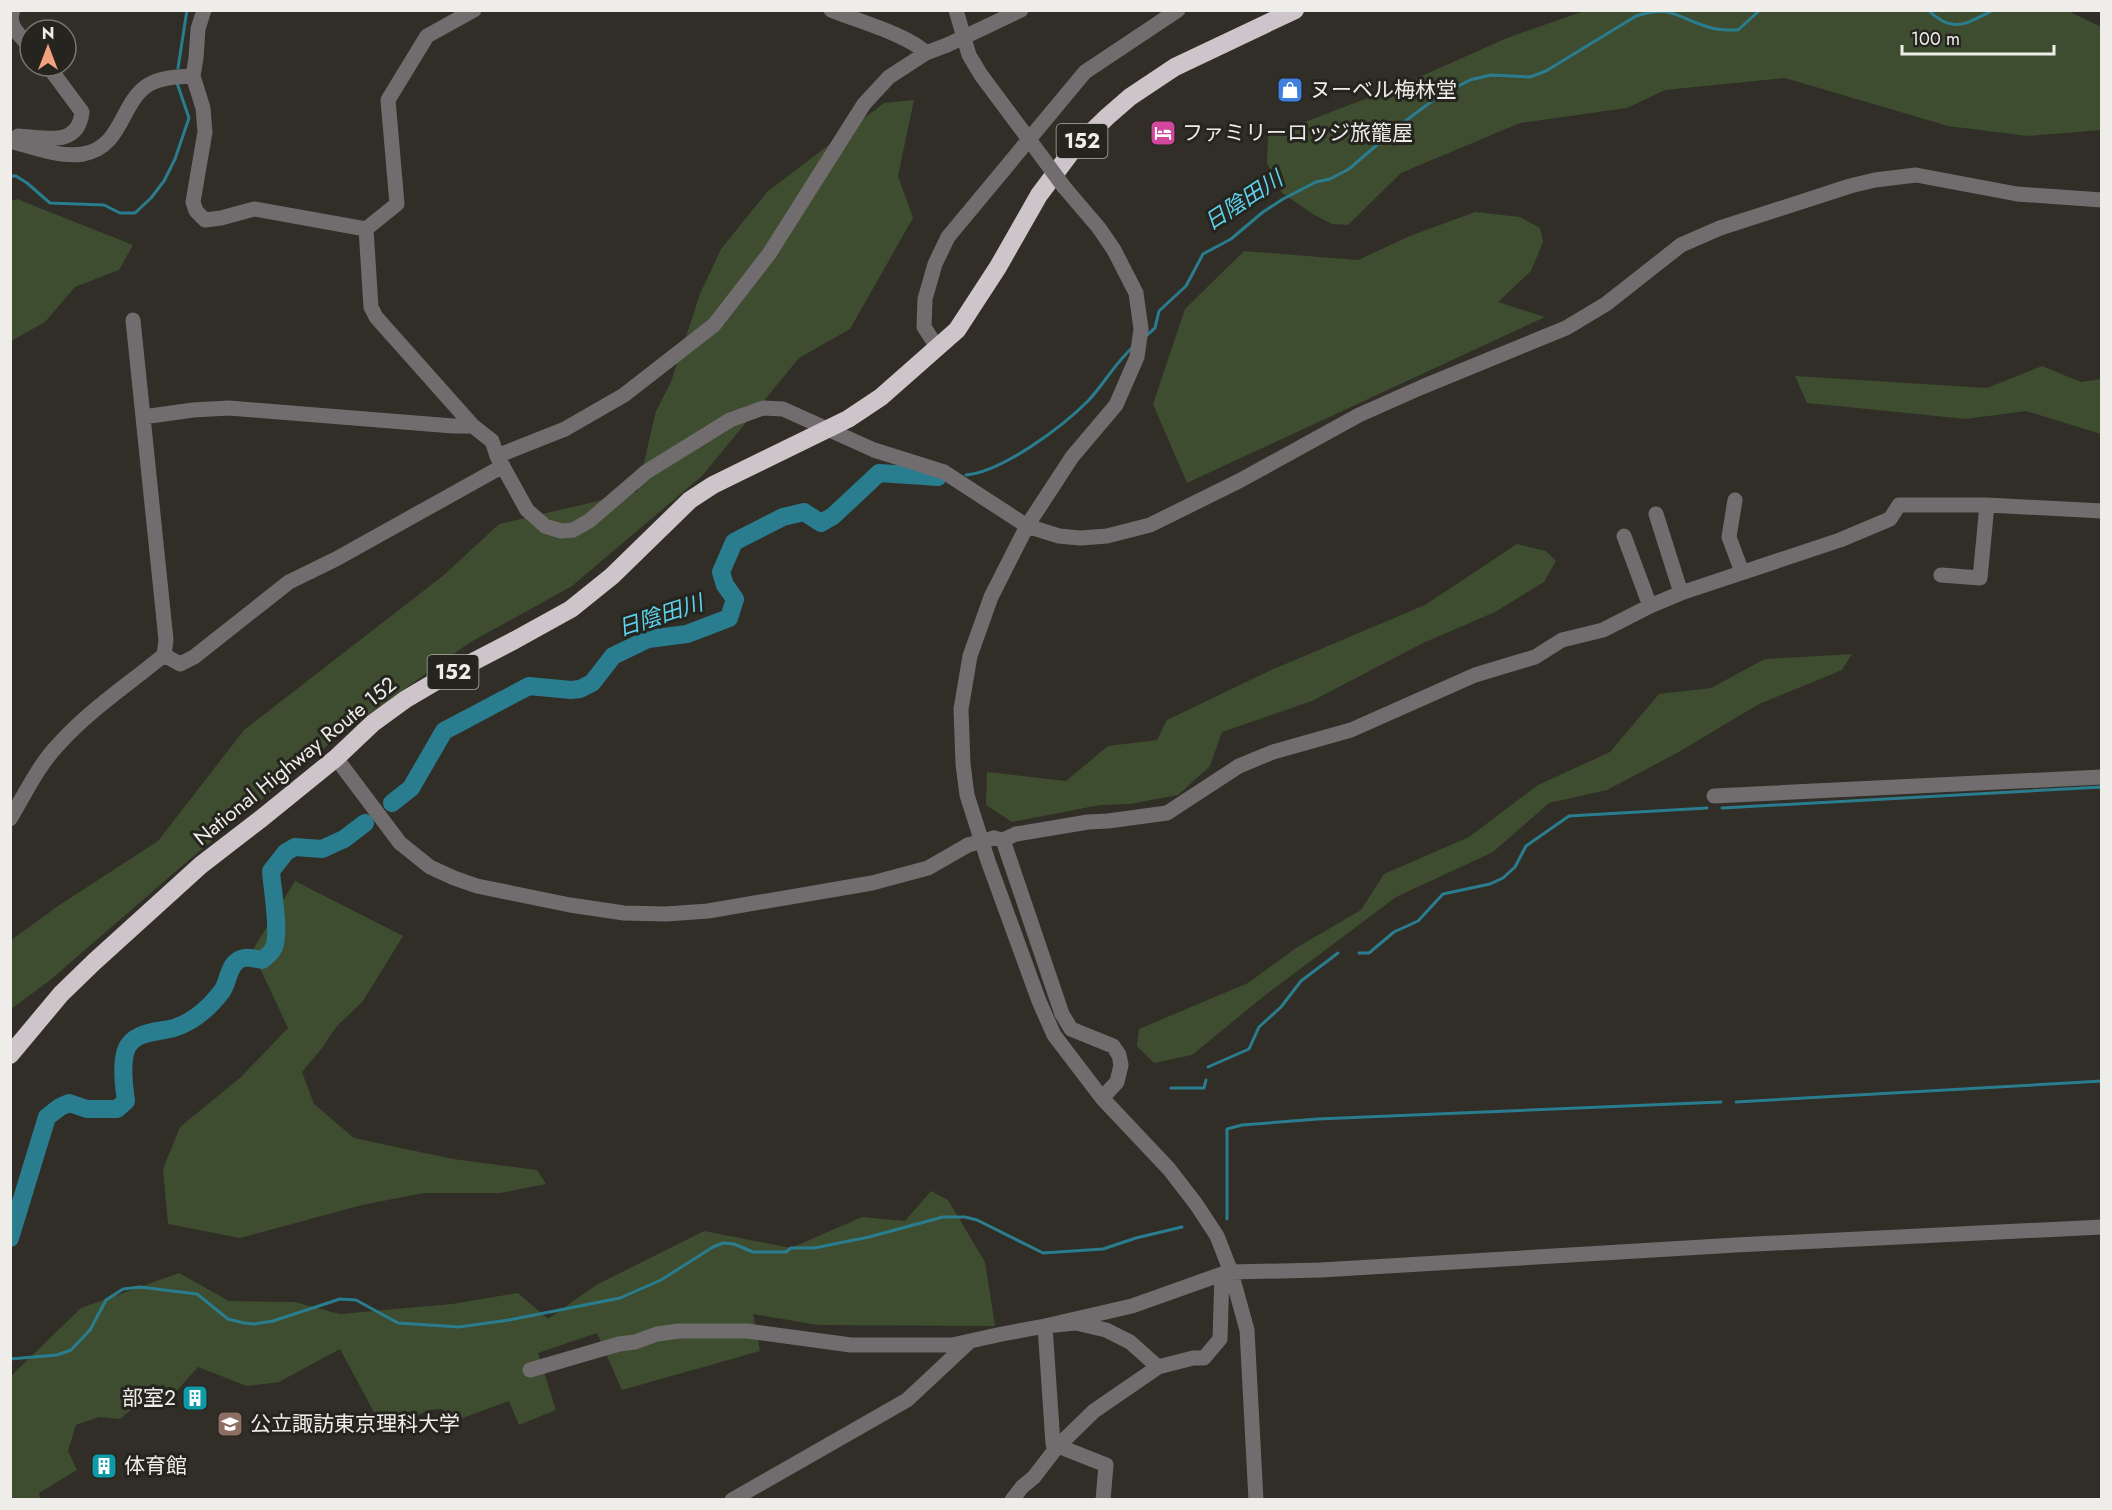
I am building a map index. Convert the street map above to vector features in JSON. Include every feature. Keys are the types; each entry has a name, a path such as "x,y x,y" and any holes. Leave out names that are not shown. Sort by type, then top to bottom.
{"highway":[{"name":"National Highway Route 152","path":"10,1055 61,994 103,954 201,865 336,758 374,723 406,699 571,609 612,576 690,500 713,485 848,419 881,397 957,330 998,267 1039,195 1065,160 1107,117 1130,97 1175,67 1295,10"}],"street":[{"path":"14,10 11,16 13,28 18,33"},
{"path":"204,10 198,29 193,76 203,108 205,132 193,202 196,211 205,220 221,218 254,208 366,229 397,204 388,100 427,36 474,10"},
{"path":"831,10 897,36 926,53"},
{"path":"956,10 969,55 981,75 1064,187 1109,243 1126,271 1136,293 1141,329 1137,357 1116,405 1072,457 1027,525 991,597 970,656 961,709 963,764 967,795 988,861 1039,1001 1054,1035 1102,1098 1168,1169 1196,1204 1217,1236 1247,1330 1256,1500"},
{"path":"164,656 180,664 194,657 289,582 336,559 500,461 565,429 624,395 714,325 769,254 864,104 889,76 926,53 1021,10"},
{"path":"937,347 924,327 925,299 935,264 948,237 1085,72 1178,10"},
{"path":"10,140 60,153 84,154 111,139 139,92 147,85 157,80 193,76"},
{"path":"10,140 17,136 59,138 72,135 78,130 82,112 57,78"},
{"path":"366,229 371,307 376,317 473,426 492,441 500,461 527,510 545,526 561,531 573,530 589,521 646,472 730,420 763,408 783,409 874,450 944,472 1027,525 1053,535 1080,538 1107,536 1150,525 1239,481 1359,415 1566,328 1606,304 1682,245 1720,228 1850,186 1875,180 1916,175 2017,194 2102,200"},
{"path":"10,819 34,777 71,731 164,656 166,640 133,320"},
{"path":"143,417 229,408 473,426"},
{"path":"1735,500 1729,537 1742,572"},
{"path":"336,758 400,843 430,867 454,879 477,886 581,907 624,913 666,914 708,911 872,883 928,868 968,845 1026,832 1167,813 1239,766 1273,752 1351,730 1475,675 1535,657 1562,640 1603,630 1681,593 1840,540 1890,519 1899,506 1987,505 2102,511"},
{"path":"1941,575 1980,578 1987,505"},
{"path":"1656,514 1681,593"},
{"path":"1624,536 1650,606"},
{"path":"1714,796 2102,777"},
{"path":"998,839 1062,1014 1071,1029 1113,1046 1119,1055 1121,1065 1117,1082 1102,1098"},
{"path":"530,1370 657,1334 680,1331 747,1331 851,1346 952,1346 1132,1306 1227,1273 1321,1270 1736,1245 2102,1227"},
{"path":"1012,1500 1034,1477 1057,1447 1094,1411 1158,1367 1193,1358 1204,1358 1220,1339 1227,1273"},
{"path":"1045,1326 1076,1323 1106,1330 1130,1342 1158,1367"},
{"path":"1045,1326 1053,1444 1106,1465 1103,1500"},
{"path":"732,1500 907,1400 968,1343"}],"green space":[{"path":"2066,10 2101,27 2101,130 2028,136 1948,126 1785,78 1665,90 1627,108 1520,123 1401,173 1348,225 1332,224 1282,193 1267,163 1268,136 1399,86 1507,38 1584,11"},
{"path":"914,100 898,176 913,218 850,329 799,358 702,476 572,586 469,643 341,734 190,859 49,981 11,1009 10,941 58,906 158,841 244,730 444,575 499,524 637,492 656,411 671,382 700,294 721,249 767,192 884,103"},
{"path":"17,199 133,245 119,270 75,287 45,322 11,341 10,201"},
{"path":"1475,212 1520,217 1540,228 1543,242 1531,271 1498,302 1545,317 1187,483 1153,404 1185,309 1244,251 1358,260 1410,236"},
{"path":"2042,366 2081,382 2101,379 2101,434 2026,411 1966,419 1807,403 1795,376 1987,388"},
{"path":"1517,544 1546,551 1556,561 1544,582 1495,612 1423,643 1312,701 1222,732 1210,766 1178,795 1130,804 1100,805 1012,822 986,805 987,772 1066,781 1108,746 1157,740 1167,720 1269,671 1425,605"},
{"path":"1852,654 1842,670 1759,704 1677,753 1607,790 1549,803 1493,852 1396,897 1264,996 1192,1055 1154,1063 1137,1046 1139,1029 1248,983 1296,948 1361,910 1384,874 1469,837 1538,785 1610,752 1659,694 1711,688 1765,659"},
{"path":"295,881 403,936 363,1001 336,1027 302,1072 314,1104 354,1138 453,1159 537,1170 546,1184 500,1193 424,1193 362,1205 240,1238 168,1224 163,1169 180,1127 241,1077 288,1028 252,951"},
{"path":"931,1191 948,1200 985,1262 995,1326 818,1325 753,1314 760,1351 622,1390 597,1333 538,1353 556,1410 519,1425 509,1401 449,1423 442,1409 429,1410 384,1431 340,1349 279,1382 247,1386 198,1367 172,1396 163,1384 120,1419 99,1417 76,1425 68,1451 77,1470 39,1493 41,1499 11,1500 11,1376 81,1308 179,1273 229,1301 295,1302 340,1314 452,1304 518,1293 548,1319 596,1285 704,1231 791,1248 862,1217 905,1221"}],"waterway":[{"path":"178,68 187,10"},
{"name":"日陰田川","path":"1147,335 1155,328 1159,311 1186,286 1203,254 1231,239 1263,212 1283,199 1316,182 1330,179 1349,169 1400,125 1436,98 1470,80 1491,75 1530,77 1546,71 1636,16 1665,12 1713,28 1738,30 1760,10"},
{"name":"日陰田川","path":"1928,10 1937,18 1953,24 1968,22 1994,10"},
{"name":"日陰田川","path":"2018,10 2031,10"},
{"path":"10,176 16,176 27,183 50,203 104,205 120,213 135,213 164,181 175,159 189,118 177,83"},
{"name":"日陰田川","path":"966,475 981,472 1014,457 1063,423 1088,401 1133,347"},
{"name":"日陰田川","path":"392,803 411,788 444,731 529,686 580,689 592,683 613,656 648,639 687,634 729,618 735,599 725,585 721,572 734,542 783,517 804,512 821,523 833,516 879,473 938,477"},
{"path":"1722,808 2102,787"},
{"path":"1359,953 1369,953 1394,932 1418,921 1443,894 1490,884 1503,878 1515,867 1526,846 1569,816 1707,808"},
{"name":"日陰田川","path":"10,1238 47,1117 69,1103 87,1109 117,1109 126,1101 123,1076 126,1050 129,1044 140,1036 174,1028 194,1018 207,1008 222,991 235,963 246,958 262,960 272,950 275,943 276,923 271,871 286,852 295,847 322,849 344,839 365,823"},
{"path":"1208,1067 1249,1049 1259,1027 1281,1007 1301,981 1338,953"},
{"path":"1171,1088 1204,1088 1206,1080"},
{"path":"1736,1102 2102,1081"},
{"path":"1227,1219 1227,1129 1242,1125 1318,1119 1721,1102"},
{"path":"10,1359 57,1355 71,1350 90,1330 106,1300 123,1289 140,1287 197,1294 228,1319 244,1323 273,1321 340,1299 356,1300 398,1323 459,1327 509,1320 620,1298 661,1280 723,1243 734,1244 753,1252 786,1252 791,1248 814,1248 869,1237 943,1217 965,1217 977,1220 1043,1253 1103,1249 1182,1227"}],"place":[{"name":"ヌーベル梅林堂","path":"1290,90"},
{"name":"ファミリーロッジ旅籠屋","path":"1163,133"},
{"name":"部室2","path":"195,1398"},
{"name":"公立諏訪東京理科大学","path":"230,1424"},
{"name":"体育館","path":"104,1466"}]}
